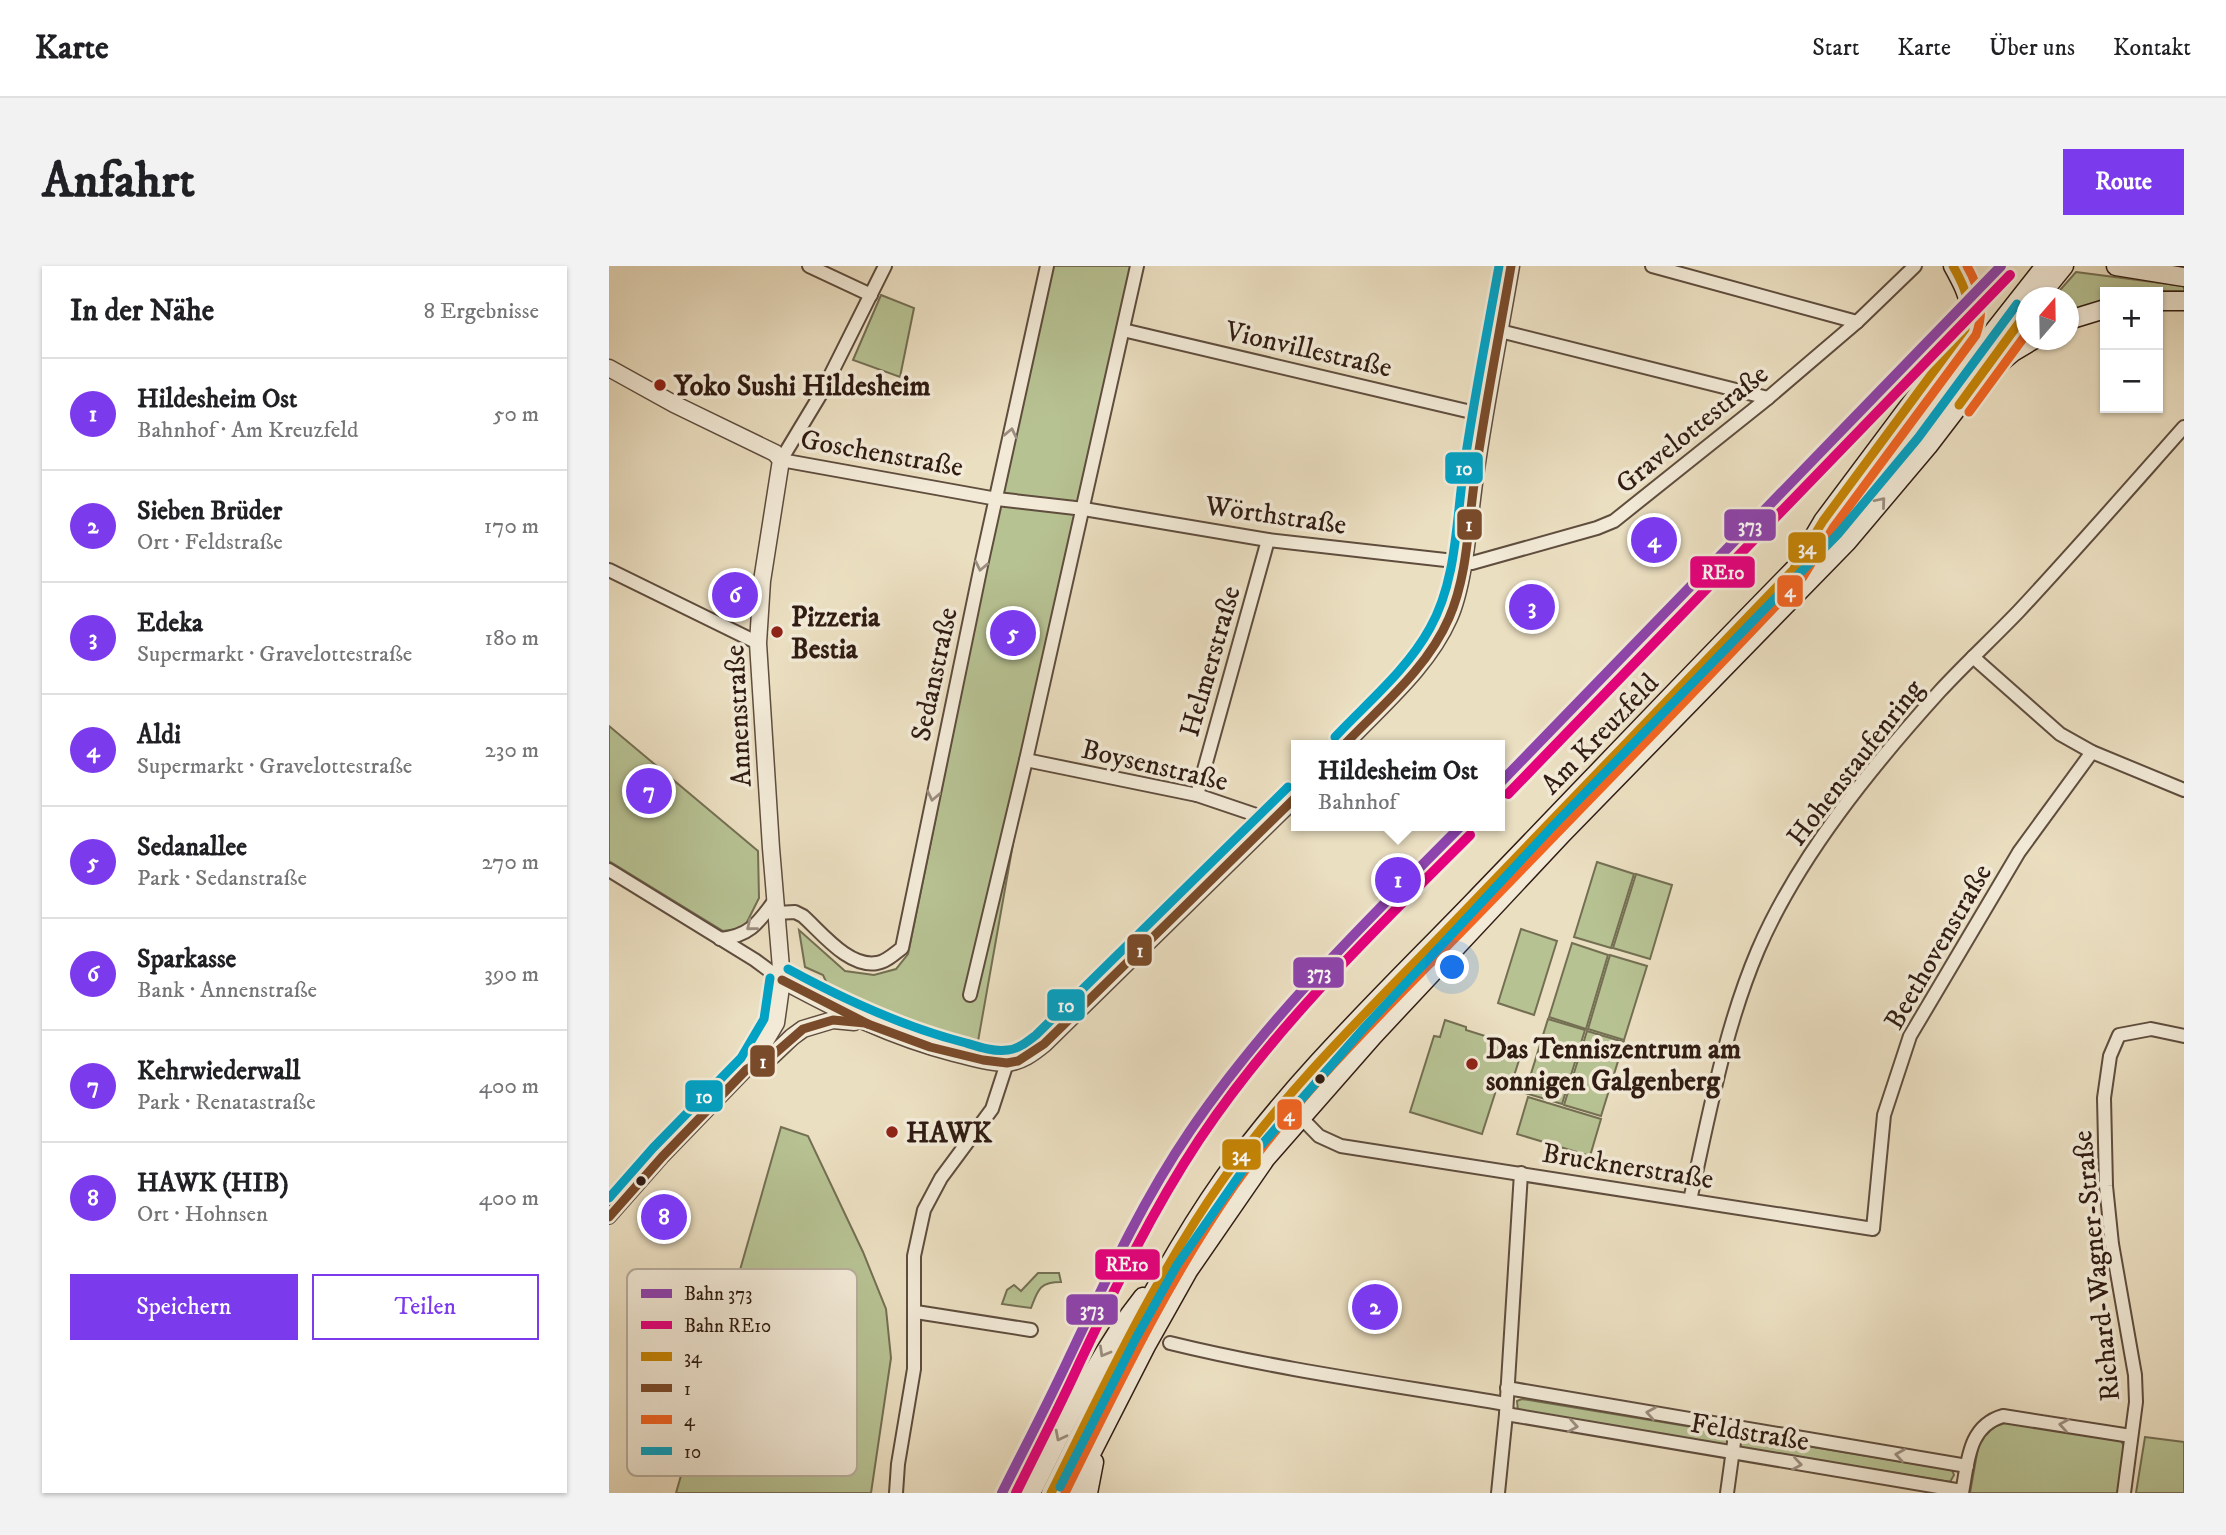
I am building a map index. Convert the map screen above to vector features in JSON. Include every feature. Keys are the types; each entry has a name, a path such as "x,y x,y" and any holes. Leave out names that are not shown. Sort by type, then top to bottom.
{"main road":[{"path":"1793,570 1823,521 1965,329 1970,312 1969,298 1953,266"},
{"name":"Am Kreuzfeld","path":"1051,1493 1173,1258 1223,1178 1285,1101 1871,487 2045,266"},
{"path":"2047,287 2063,266"},
{"path":"2116,266 2184,277"},
{"path":"2163,301 2184,301"},
{"path":"2079,317 2100,311"},
{"path":"1977,382 2016,327"},
{"name":"Am Kreuzfeld","path":"1070,1493 1188,1271 1266,1158 1373,1036 1562,834 1847,542 1928,446 1977,382 2018,350"},
{"path":"1031,1493 1102,1355 1120,1326 1173,1258"},
{"path":"1088,1493 1100,1436"}],"street":[{"path":"809,266 871,295"},
{"name":"Annenstraße","path":"751,1065 776,1023 782,979 758,643 762,581 781,460 822,392 885,266"},
{"name":"Sedanstraße","path":"776,906 803,916 848,956 860,962 882,962 901,948 1047,266"},
{"path":"970,995 1084,509 1137,266"},
{"path":"1349,740 1417,667 1441,633 1452,611 1511,266"},
{"path":"1652,266 1857,322"},
{"name":"Gravelottestraße","path":"1462,562 1486,560 1614,521 1768,398 1857,322 1915,266"},
{"name":"Vionvillestraße","path":"1123,330 1484,415"},
{"path":"1500,331 1768,398"},
{"name":"Goschenstraße","path":"609,368 674,404 775,453 781,460 996,499 1084,509"},
{"name":"Hohenstaufenring","path":"1690,1200 1726,1040 1758,950 1798,876 1845,804 1906,729 2017,613 2184,427"},
{"name":"Wörthstraße","path":"1084,509 1268,540 1462,562"},
{"name":"Helmerstraße","path":"1197,795 1268,540"},
{"path":"609,570 702,618 758,643"},
{"path":"1973,657 2060,734 2092,752 2184,790"},
{"name":"Beethovenstraße","path":"1873,1229 1884,1115 1910,1036 2019,852 2092,752"},
{"name":"Boysenstraße","path":"1026,761 1197,795 1271,820"},
{"path":"609,870 782,979 865,1023 930,1047 1007,1063 1018,1061 1044,1044 1291,802"},
{"path":"720,939 735,938 752,929 776,906"},
{"path":"609,1217 662,1157 751,1065 772,1056 792,1037 819,1023 833,1020 865,1023"},
{"name":"Richard-Wagner-Straße","path":"2124,1493 2136,1402 2135,1375 2112,1244 2106,1186 2103,1098 2110,1056 2119,1035 2151,1028 2184,1036"},
{"path":"896,1493 898,1464 914,1369 914,1256 924,1210 941,1178 992,1109 1007,1063"},
{"path":"1285,1101 1319,1136 1341,1146 1521,1173"},
{"name":"Brucknerstraße","path":"1498,1493 1521,1173 1873,1229"},
{"path":"916,1312 1031,1330"},
{"name":"Feldstraße","path":"1170,1343 1215,1354 1733,1453 1962,1492 1976,1435 1984,1423 2003,1416 2131,1436"},
{"name":"Feldstraße","path":"1507,1388 1967,1466"},
{"path":"1727,1493 1737,1428"}],"green space":[{"path":"1048,266 1132,266 1030,748 977,1047 915,1027 829,988 823,975 805,967 799,930 845,971 874,975 896,969 908,954"},
{"path":"2076,272 2184,286 2184,291 2163,291 2163,287 2100,287 2100,303 2079,309 2079,287 2063,287"},
{"path":"881,295 914,308 900,377 853,360"},
{"path":"609,726 758,851 759,898 744,928 723,931 609,861"},
{"path":"1597,862 1634,874 1611,948 1574,937"},
{"path":"1636,874 1672,885 1650,959 1613,948"},
{"path":"1521,929 1557,941 1534,1015 1498,1003"},
{"path":"1572,943 1608,955 1586,1029 1549,1017"},
{"path":"1610,955 1647,966 1624,1040 1588,1029"},
{"path":"1548,1019 1585,1030 1562,1104 1525,1093"},
{"name":"Das Tenniszentrum am sonnigen Galgenberg","path":"1445,1020 1466,1027 1466,1030 1523,1048 1511,1085 1499,1081 1482,1134 1410,1112 1434,1036 1440,1037"},
{"path":"1587,1031 1624,1042 1601,1116 1564,1105"},
{"path":"1528,1097 1601,1119 1590,1156 1517,1134"},
{"path":"781,1127 808,1136 863,1252 886,1309 891,1358 871,1493 676,1493 681,1476 857,1476 857,1269 740,1269"},
{"path":"1038,1273 1059,1273 1061,1282 1040,1288 1031,1308 1002,1304 1007,1290 1014,1285 1021,1291"},
{"path":"1522,1399 1952,1470 1954,1475 1950,1482 1518,1411 1517,1401"},
{"path":"2006,1422 2111,1437 2121,1441 2126,1449 2119,1493 1970,1493 1979,1442 1987,1430"},
{"path":"2145,1437 2184,1442 2184,1493 2136,1493"}],"rail line":[{"name":"373","path":"1505,778 2001,266"},
{"name":"RE10","path":"1508,794 2010,275"},
{"name":"373","path":"1002,1493 1125,1243 1155,1186 1190,1131 1251,1049 1284,1010 1353,935 1456,831"},
{"name":"RE10","path":"1016,1493 1135,1250 1165,1194 1199,1140 1260,1058 1293,1019 1362,944 1470,835"}],"transit line":[{"name":"10","path":"1335,737 1410,658 1430,628 1446,590 1468,442 1499,266"},
{"name":"1","path":"1349,740 1429,654 1449,618 1455,601 1464,567 1479,450 1511,266"},
{"name":"34","path":"1051,1493 1111,1372 1175,1254 1224,1178 1276,1111 1333,1047 1793,570 1823,521 1965,329 1967,296 1953,266"},
{"name":"4","path":"1065,1493 1165,1298 1210,1222 1259,1152 1313,1086 1371,1024 1803,577 1833,528 1976,335 1980,300 1967,266"},
{"name":"10","path":"1060,1487 1136,1338 1177,1265 1257,1150 1364,1028 1553,826 1838,534 1918,438 2016,305"},
{"name":"34","path":"1959,405 2016,327"},
{"name":"4","path":"1969,412 2016,348"},
{"name":"10","path":"788,969 853,1002 920,1029 987,1049 1016,1048 1036,1035 1288,787"},
{"name":"1","path":"609,1217 662,1157 747,1069 772,1056 803,1029 833,1020 865,1023 930,1047 983,1060 1007,1063 1018,1061 1044,1044 1291,802"},
{"name":"10","path":"609,1198 653,1148 741,1058 764,1019 770,978"},
{"name":"1","path":"782,980 868,1024"}],"place":[{"name":"Yoko Sushi Hildesheim","path":"660,385"},
{"name":"Aldi","path":"1654,540"},
{"name":"Sparkasse","path":"735,595"},
{"name":"Edeka","path":"1532,607"},
{"name":"Pizzeria Bestia","path":"777,632"},
{"name":"Sedanallee","path":"1013,633"},
{"name":"Kehrwiederwall","path":"649,791"},
{"name":"Hildesheim Ost","path":"1398,880"},
{"name":"Das Tenniszentrum am sonnigen Galgenberg","path":"1472,1064"},
{"name":"HAWK","path":"892,1132"},
{"name":"HAWK (HIB)","path":"664,1217"},
{"name":"Sieben Brüder","path":"1375,1307"}]}
